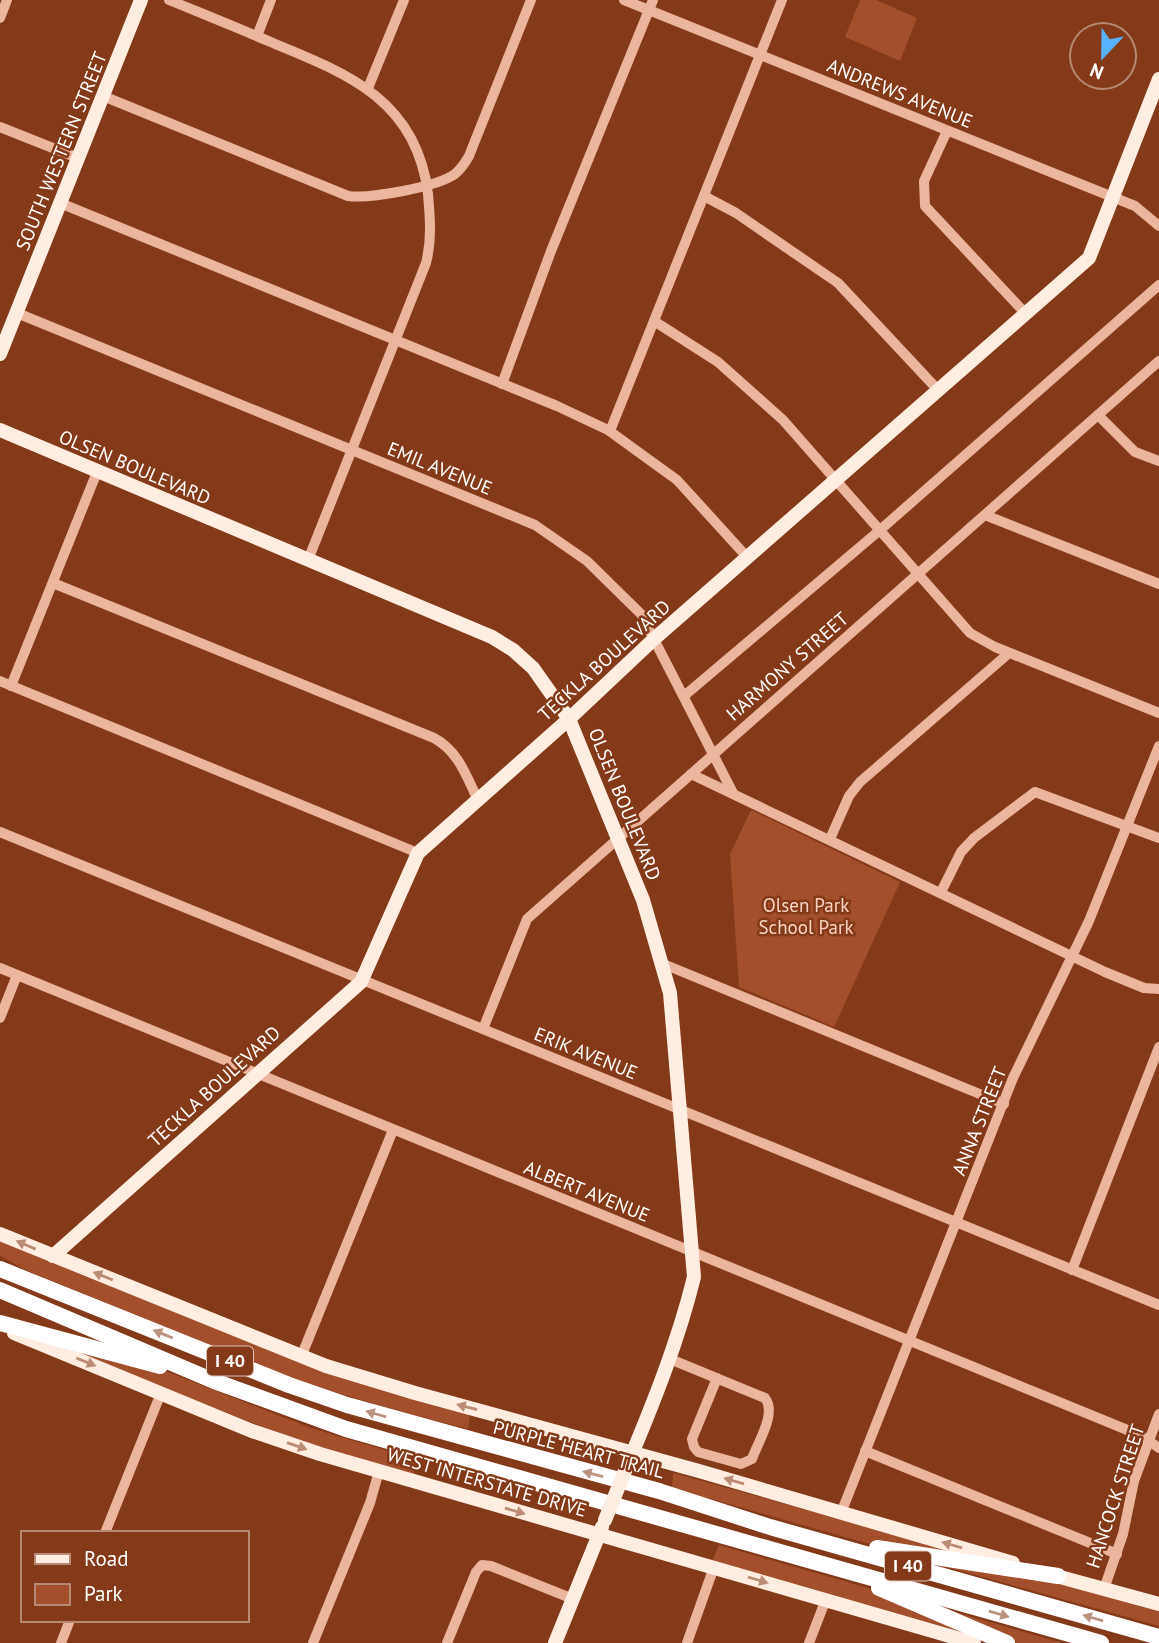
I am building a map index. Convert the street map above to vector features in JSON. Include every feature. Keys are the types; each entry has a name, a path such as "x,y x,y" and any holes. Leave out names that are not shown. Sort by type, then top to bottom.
{"highway":[{"path":"0,1260 69,1297"},
{"name":"PURPLE HEART TRAIL","path":"0,1269 289,1385 347,1405 659,1491 770,1527 1159,1637"},
{"name":"I 40","path":"0,1290 214,1381 346,1429 1101,1643"},
{"path":"0,1325 214,1381"},
{"path":"770,1527 880,1549 1058,1576"},
{"path":"806,1558 1007,1643"}],"main road":[{"name":"SOUTH WESTERN STREET","path":"0,355 141,0"},
{"name":"TECKLA BOULEVARD","path":"53,1255 362,980 418,853 569,719 654,639 1089,258 1158,86"},
{"name":"OLSEN BOULEVARD","path":"0,430 492,637 513,650 533,668 569,719 584,751 643,900 670,993 694,1277 685,1316 670,1359 555,1643"},
{"path":"0,1234 326,1366 630,1459 841,1513 1159,1604"},
{"name":"WEST INTERSTATE DRIVE","path":"0,1325 252,1431 379,1471 826,1599 935,1637 974,1643"}],"street":[{"path":"0,18 7,0"},
{"path":"169,0 328,65 368,88 394,114 410,138 426,184 430,219 429,249 396,341 308,559"},
{"path":"257,36 271,0"},
{"path":"368,88 404,0"},
{"path":"103,96 348,196 363,198 445,180 455,174 468,156 531,0"},
{"name":"ANDREWS AVENUE","path":"624,0 651,5 760,55 1135,206 1159,226"},
{"path":"610,431 782,0"},
{"path":"502,384 551,251 651,5"},
{"path":"0,127 78,158"},
{"path":"947,131 924,181 925,206 1025,313"},
{"path":"704,196 736,213 838,283 938,390"},
{"path":"60,204 557,406 610,431 677,480 747,557"},
{"path":"684,696 880,530 1159,285"},
{"name":"EMIL AVENUE","path":"17,313 535,525 587,561 641,614 733,793"},
{"path":"654,321 719,364 783,420 970,633 1009,653 1159,713"},
{"name":"HARMONY STREET","path":"483,1030 527,919 1159,361"},
{"path":"1098,415 1135,452 1159,461"},
{"path":"11,686 97,472"},
{"path":"985,514 1159,584"},
{"path":"53,583 434,737 446,744 458,758 477,799"},
{"path":"830,839 849,796 860,782 1009,653"},
{"path":"0,681 418,853"},
{"name":"ANNA STREET","path":"841,1513 1013,1078 1089,921 1159,746"},
{"path":"691,774 1072,956 1144,988 1159,989"},
{"path":"941,892 961,852 974,838 1035,792 1159,838"},
{"name":"ERIK AVENUE","path":"0,832 1159,1305"},
{"path":"661,963 1004,1104"},
{"name":"ALBERT AVENUE","path":"0,968 1142,1436 1154,1445"},
{"path":"0,1018 17,975"},
{"path":"1072,1270 1159,1047"},
{"path":"300,1357 393,1130"},
{"path":"670,1359 717,1378 765,1398 770,1404 770,1412 752,1459 746,1463 698,1452 694,1447 692,1438 717,1378"},
{"path":"106,1531 160,1393"},
{"name":"HANCOCK STREET","path":"1104,1589 1116,1554 1130,1495 1154,1445 1159,1414"},
{"path":"865,1451 1116,1554"},
{"path":"313,1643 370,1503 379,1471"},
{"path":"447,1643 476,1572 482,1565 491,1566 573,1599"},
{"path":"687,1643 713,1567"},
{"path":"809,1643 826,1599"},
{"path":"61,1643 69,1622"}],"green space":[{"path":"860,0 876,0 917,18 900,61 845,37"},
{"name":"Olsen Park School Park","path":"751,810 900,882 834,1027 739,987 730,854"},
{"path":"0,1239 470,1413 468,1429 297,1381 26,1270 0,1256"},
{"path":"59,1341 168,1372 311,1428 419,1460 412,1477 316,1448 57,1345"},
{"path":"673,1473 978,1557 866,1543 672,1488"},
{"path":"719,1545 875,1590 980,1637 712,1561"},
{"path":"932,1563 1050,1579 1159,1610 1159,1626"},
{"path":"955,1612 1062,1643 1016,1643 953,1616"}]}
